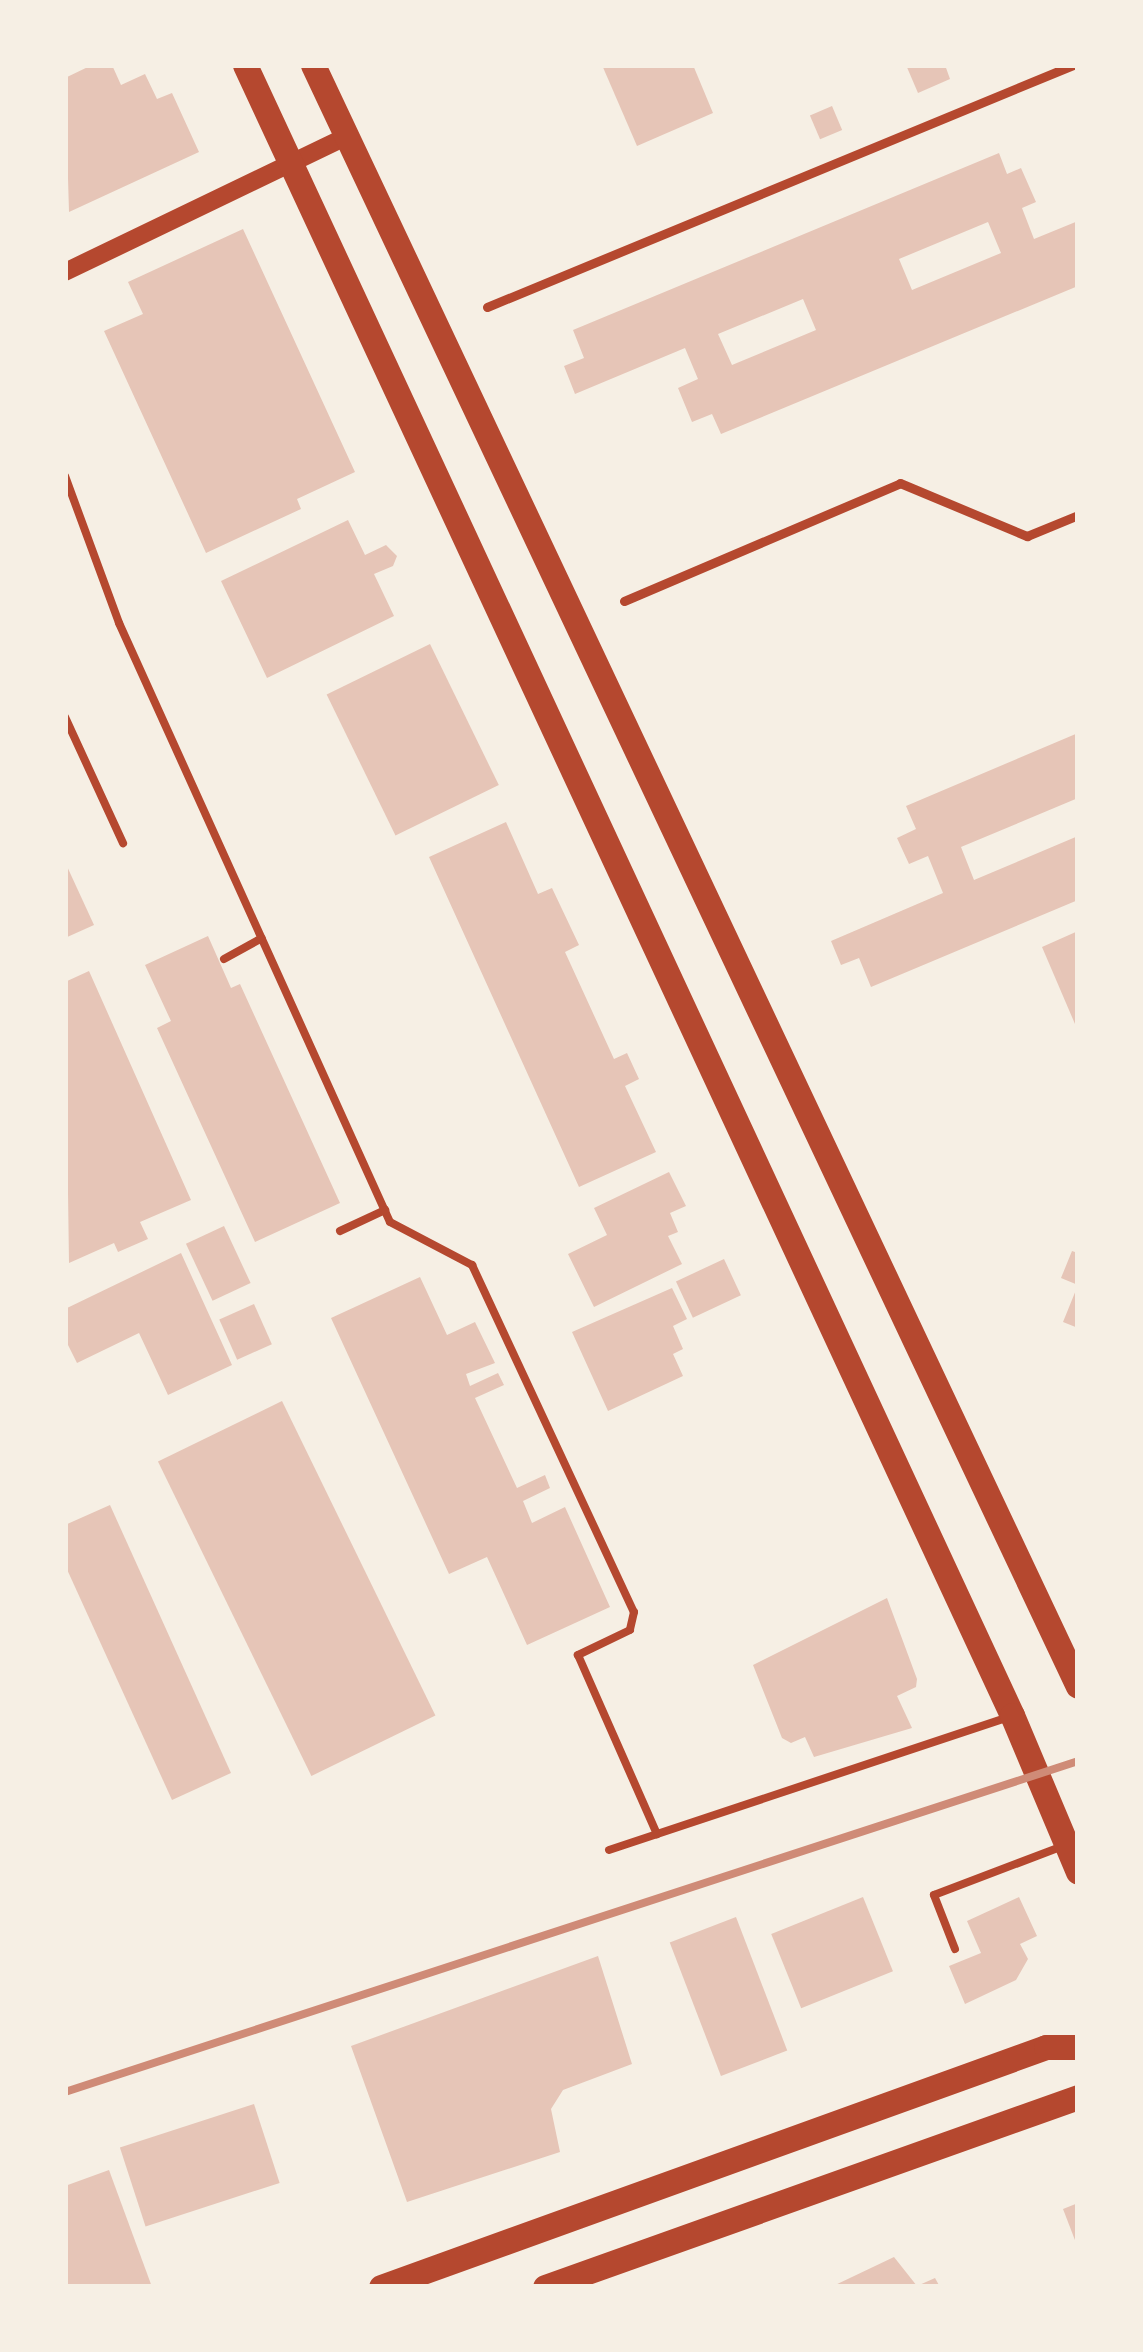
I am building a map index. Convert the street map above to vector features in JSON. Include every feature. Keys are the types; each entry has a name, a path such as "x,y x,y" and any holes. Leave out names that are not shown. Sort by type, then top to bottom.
{"main road":[{"path":"245,65 1012,1715 1078,1872"},
{"path":"313,65 1078,1686"},
{"path":"381,2287 1046,2047 1078,2047"},
{"path":"545,2287 1078,2098"}],"street":[{"path":"487,307 1073,65"},
{"path":"65,272 346,137"},
{"path":"624,601 900,483 1027,536 1078,515"}],"lane":[{"path":"65,476 119,623 390,1222 472,1266 634,1612 630,1630 578,1655 657,1834"},
{"path":"65,716 123,843"},
{"path":"224,959 262,938"},
{"path":"340,1231 385,1210"},
{"path":"609,1850 1012,1715"},
{"path":"956,1949 934,1896 1067,1844"}],"building":[{"path":"92,65 112,65 121,85 145,74 157,99 172,93 199,152 69,212 65,78"},
{"path":"602,65 693,65 713,113 637,146"},
{"path":"906,65 945,65 950,79 918,93"},
{"path":"832,106 842,130 820,139 810,115"},
{"path":"999,153 1007,174 1021,168 1036,202 1022,208 1034,239 1078,221 1078,286 721,434 712,414 692,422 678,388 698,379 685,348 575,394 564,366 584,358 573,330","holes":["988,222 1001,253 912,290 899,259","803,299 816,330 732,365 718,334"]},
{"path":"243,229 355,472 297,499 301,509 206,553 104,331 143,314 128,282"},
{"path":"348,520 365,555 386,545 397,556 393,566 374,574 394,616 267,678 221,581"},
{"path":"430,644 499,785 395,836 327,694"},
{"path":"1078,733 1078,798 961,847 974,880 1078,836 1078,900 871,987 859,958 841,965 831,941 943,893 928,856 909,864 897,838 916,829 906,806"},
{"path":"506,822 538,894 552,888 579,945 565,952 614,1059 627,1053 639,1079 625,1086 656,1152 579,1187 429,857"},
{"path":"65,862 94,925 65,938"},
{"path":"1078,931 1078,1031 1042,947"},
{"path":"208,936 231,988 240,984 340,1203 255,1242 157,1028 171,1021 145,965"},
{"path":"89,971 191,1200 140,1222 148,1239 118,1252 114,1243 69,1263 65,982"},
{"path":"669,1172 686,1206 670,1213 678,1232 668,1236 682,1264 594,1307 568,1254 607,1235 594,1208"},
{"path":"224,1226 251,1283 213,1301 186,1244"},
{"path":"1072,1251 1078,1253 1078,1285 1061,1278"},
{"path":"181,1253 232,1365 168,1395 139,1333 77,1363 65,1339 65,1309"},
{"path":"724,1259 741,1295 693,1318 676,1281"},
{"path":"420,1277 447,1335 475,1322 495,1363 466,1374 470,1386 498,1373 504,1385 475,1398 517,1488 545,1475 550,1488 523,1501 532,1523 565,1507 610,1607 527,1645 487,1557 449,1574 331,1318"},
{"path":"1078,1285 1078,1328 1063,1322"},
{"path":"672,1288 687,1319 673,1326 683,1349 673,1354 683,1376 608,1411 572,1332"},
{"path":"254,1304 272,1344 237,1360 219,1319"},
{"path":"282,1401 435,1716 311,1776 158,1461"},
{"path":"110,1505 231,1773 172,1800 65,1565 65,1525"},
{"path":"887,1598 917,1679 916,1687 897,1696 912,1728 814,1757 805,1737 791,1743 782,1738 753,1665"},
{"path":"863,1897 893,1971 801,2008 771,1934"},
{"path":"1019,1897 1037,1936 1020,1944 1028,1959 1016,1980 965,2004 949,1966 981,1953 967,1921"},
{"path":"736,1917 787,2051 721,2076 670,1942"},
{"path":"598,1956 632,2064 563,2090 551,2109 560,2152 407,2202 351,2046"},
{"path":"254,2104 280,2183 146,2227 120,2148"},
{"path":"109,2170 152,2287 65,2287 65,2186"},
{"path":"1078,2203 1078,2248 1063,2209"},
{"path":"894,2257 917,2286 935,2278 940,2287 831,2287"}],"railway":[{"path":"65,2092 1078,1761"}]}
